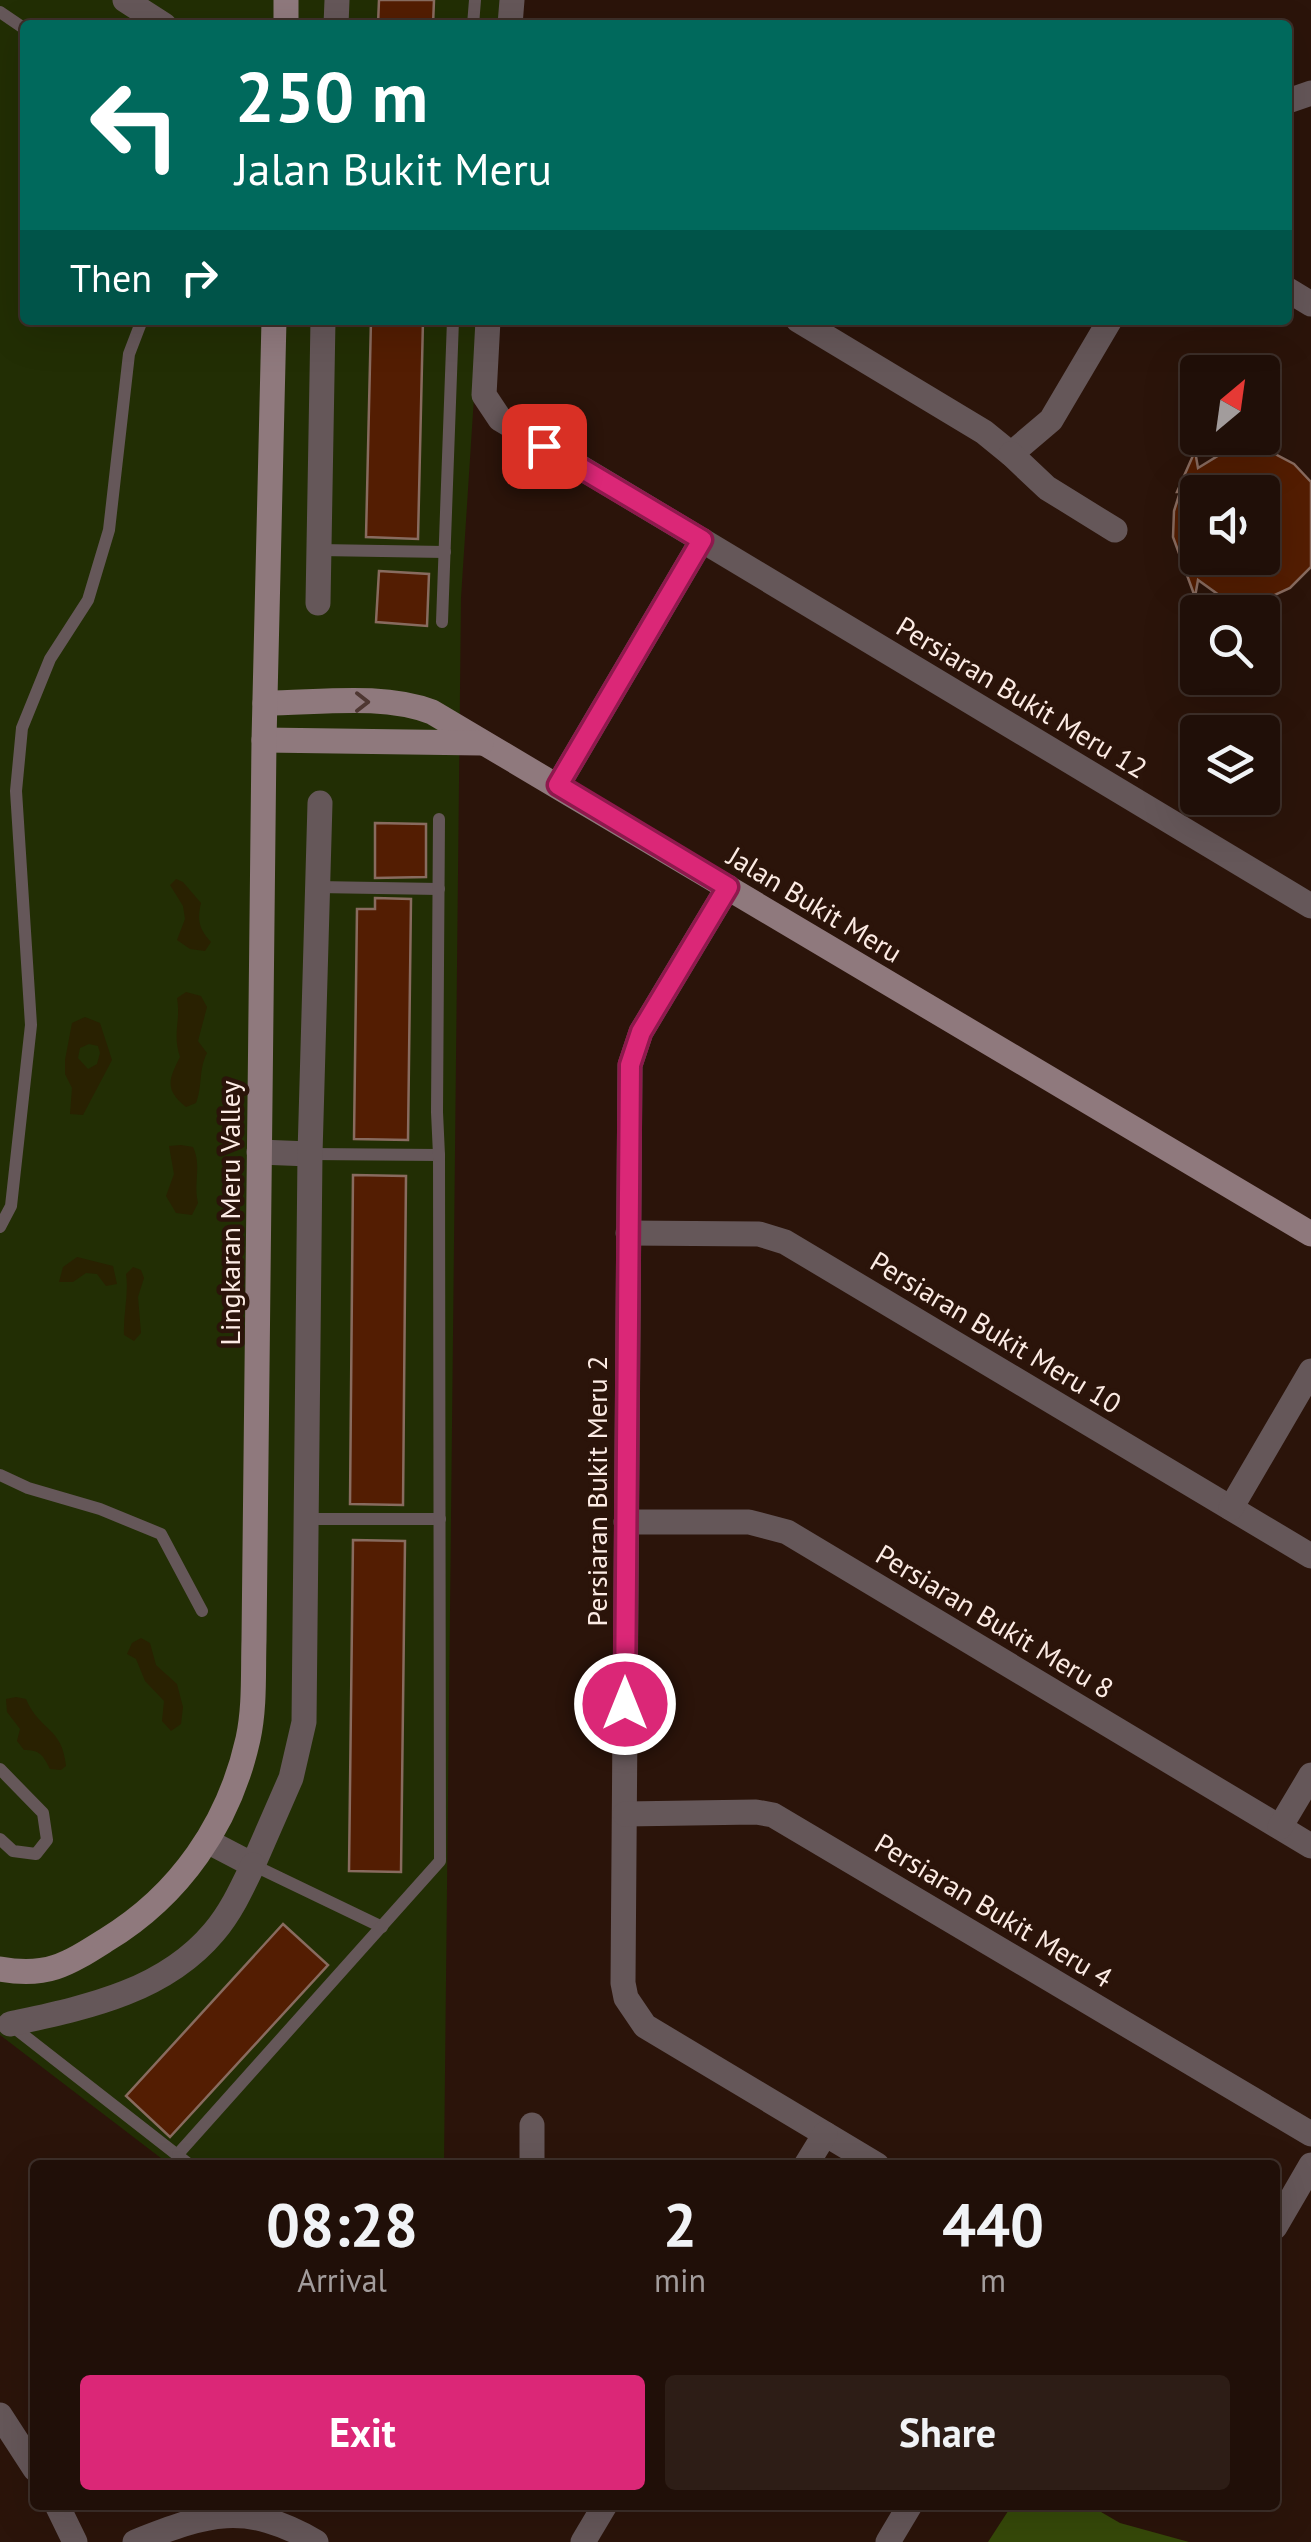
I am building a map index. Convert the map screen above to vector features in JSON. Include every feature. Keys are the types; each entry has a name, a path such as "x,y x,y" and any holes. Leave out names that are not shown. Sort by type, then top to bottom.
{"street":[{"path":"125,0 156,20"},
{"name":"Lingkaran Meru Valley","path":"0,1969 48,1972 126,1928 176,1885 207,1841 241,1764 252,1705 264,740 274,325"},
{"path":"318,603 323,325"},
{"name":"Persiaran Bukit Meru 12","path":"488,325 484,395 500,419 1311,906"},
{"path":"806,325 984,432 1047,488 1115,530"},
{"path":"1011,454 1051,420 1107,325"},
{"path":"558,785 702,540"},
{"name":"Jalan Bukit Meru","path":"265,703 412,704 432,712 1311,1234"},
{"path":"264,740 486,743"},
{"path":"10,2024 90,2005 151,1982 211,1936 253,1864 300,1752 304,1722 310,1154 320,803"},
{"name":"Persiaran Bukit Meru 2","path":"728,887 632,1052 623,1983 634,2013 659,2036 869,2160"},
{"path":"258,1152 310,1154"},
{"name":"Persiaran Bukit Meru 10","path":"628,1233 759,1234 785,1242 1311,1556"},
{"path":"1231,1508 1311,1371"},
{"name":"Persiaran Bukit Meru 8","path":"626,1522 749,1522 787,1532 1311,1846"},
{"path":"1280,1827 1311,1774"},
{"name":"Persiaran Bukit Meru 4","path":"625,1814 773,1815 1311,2134"},
{"path":"207,1841 253,1864"},
{"path":"532,2125 532,2160"},
{"path":"809,2160 825,2134"},
{"path":"1280,2218 1311,2165"},
{"path":"0,2415 30,2461"},
{"path":"59,2510 75,2542"},
{"path":"583,2542 602,2510"},
{"path":"888,2542 907,2510"},
{"path":"136,2542 178,2525 239,2514 264,2517 316,2542"}],"lane":[{"path":"0,1227 11,1206 31,1025 16,791 22,728 50,659 88,600 108,530 129,354 140,325"},
{"path":"442,622 452,325"},
{"path":"319,550 445,552"},
{"path":"178,2154 440,1862 439,819"},
{"path":"317,887 439,889"},
{"path":"310,1154 440,1155"},
{"path":"0,1476 161,1534 202,1612"},
{"path":"305,1519 440,1520"},
{"path":"0,1768 43,1813 47,1840 36,1854 13,1852 0,1839"},
{"path":"253,1864 382,1927"},
{"path":"10,2024 185,2160"}],"green space":[{"path":"0,0 500,0 499,20 20,20 20,325 479,325 461,598 444,2160 163,2160 0,2035"},
{"path":"1009,2510 1098,2510 1120,2523 1189,2542 988,2542"}],"sand":[{"path":"176,879 201,903 200,924 211,942 205,951 190,949 177,940 185,919 183,906 170,885"},
{"path":"186,992 201,996 207,1007 198,1041 207,1053 196,1103 186,1107 171,1084 180,1057 177,998"},
{"path":"85,1017 100,1023 112,1060 83,1115 70,1114 72,1088 65,1074 72,1023","holes":["98,1046 97,1064 88,1069 78,1058 80,1048"]},
{"path":"169,1146 193,1147 197,1161 198,1203 192,1215 176,1213 166,1196 174,1174"},
{"path":"77,1257 113,1266 117,1284 106,1286 97,1274 86,1273 73,1282 59,1282 63,1267"},
{"path":"133,1267 141,1270 144,1278 138,1297 141,1333 134,1341 124,1335 126,1274"},
{"path":"141,1638 150,1643 156,1665 177,1684 183,1707 181,1724 171,1731 162,1721 164,1701 145,1681 136,1659 127,1654 132,1643"},
{"path":"6,1699 26,1699 60,1743 66,1766 61,1770 50,1769 40,1754 24,1750 17,1741 20,1729 7,1712"}],"building":[{"path":"379,0 434,0 433,20 378,20"},
{"path":"371,325 423,325 418,539 366,537"},
{"path":"1193,455 1198,468 1219,455 1277,455 1294,464 1311,482 1311,567 1290,588 1275,595 1219,595 1198,580 1194,595 1187,575 1280,575 1280,475 1184,475"},
{"path":"1180,492 1180,556 1173,537 1174,511"},
{"path":"379,571 429,574 427,626 376,622"},
{"path":"375,823 426,824 426,877 375,878"},
{"path":"375,898 411,899 408,1140 354,1139 357,909 375,909"},
{"path":"353,1175 406,1176 403,1505 350,1504"},
{"path":"353,1540 405,1541 401,1872 349,1871"},
{"path":"283,1924 328,1965 170,2137 126,2096"}],"route":[{"path":"544,446 702,540 558,785 728,887 641,1032 630,1065 625,1704"}]}
